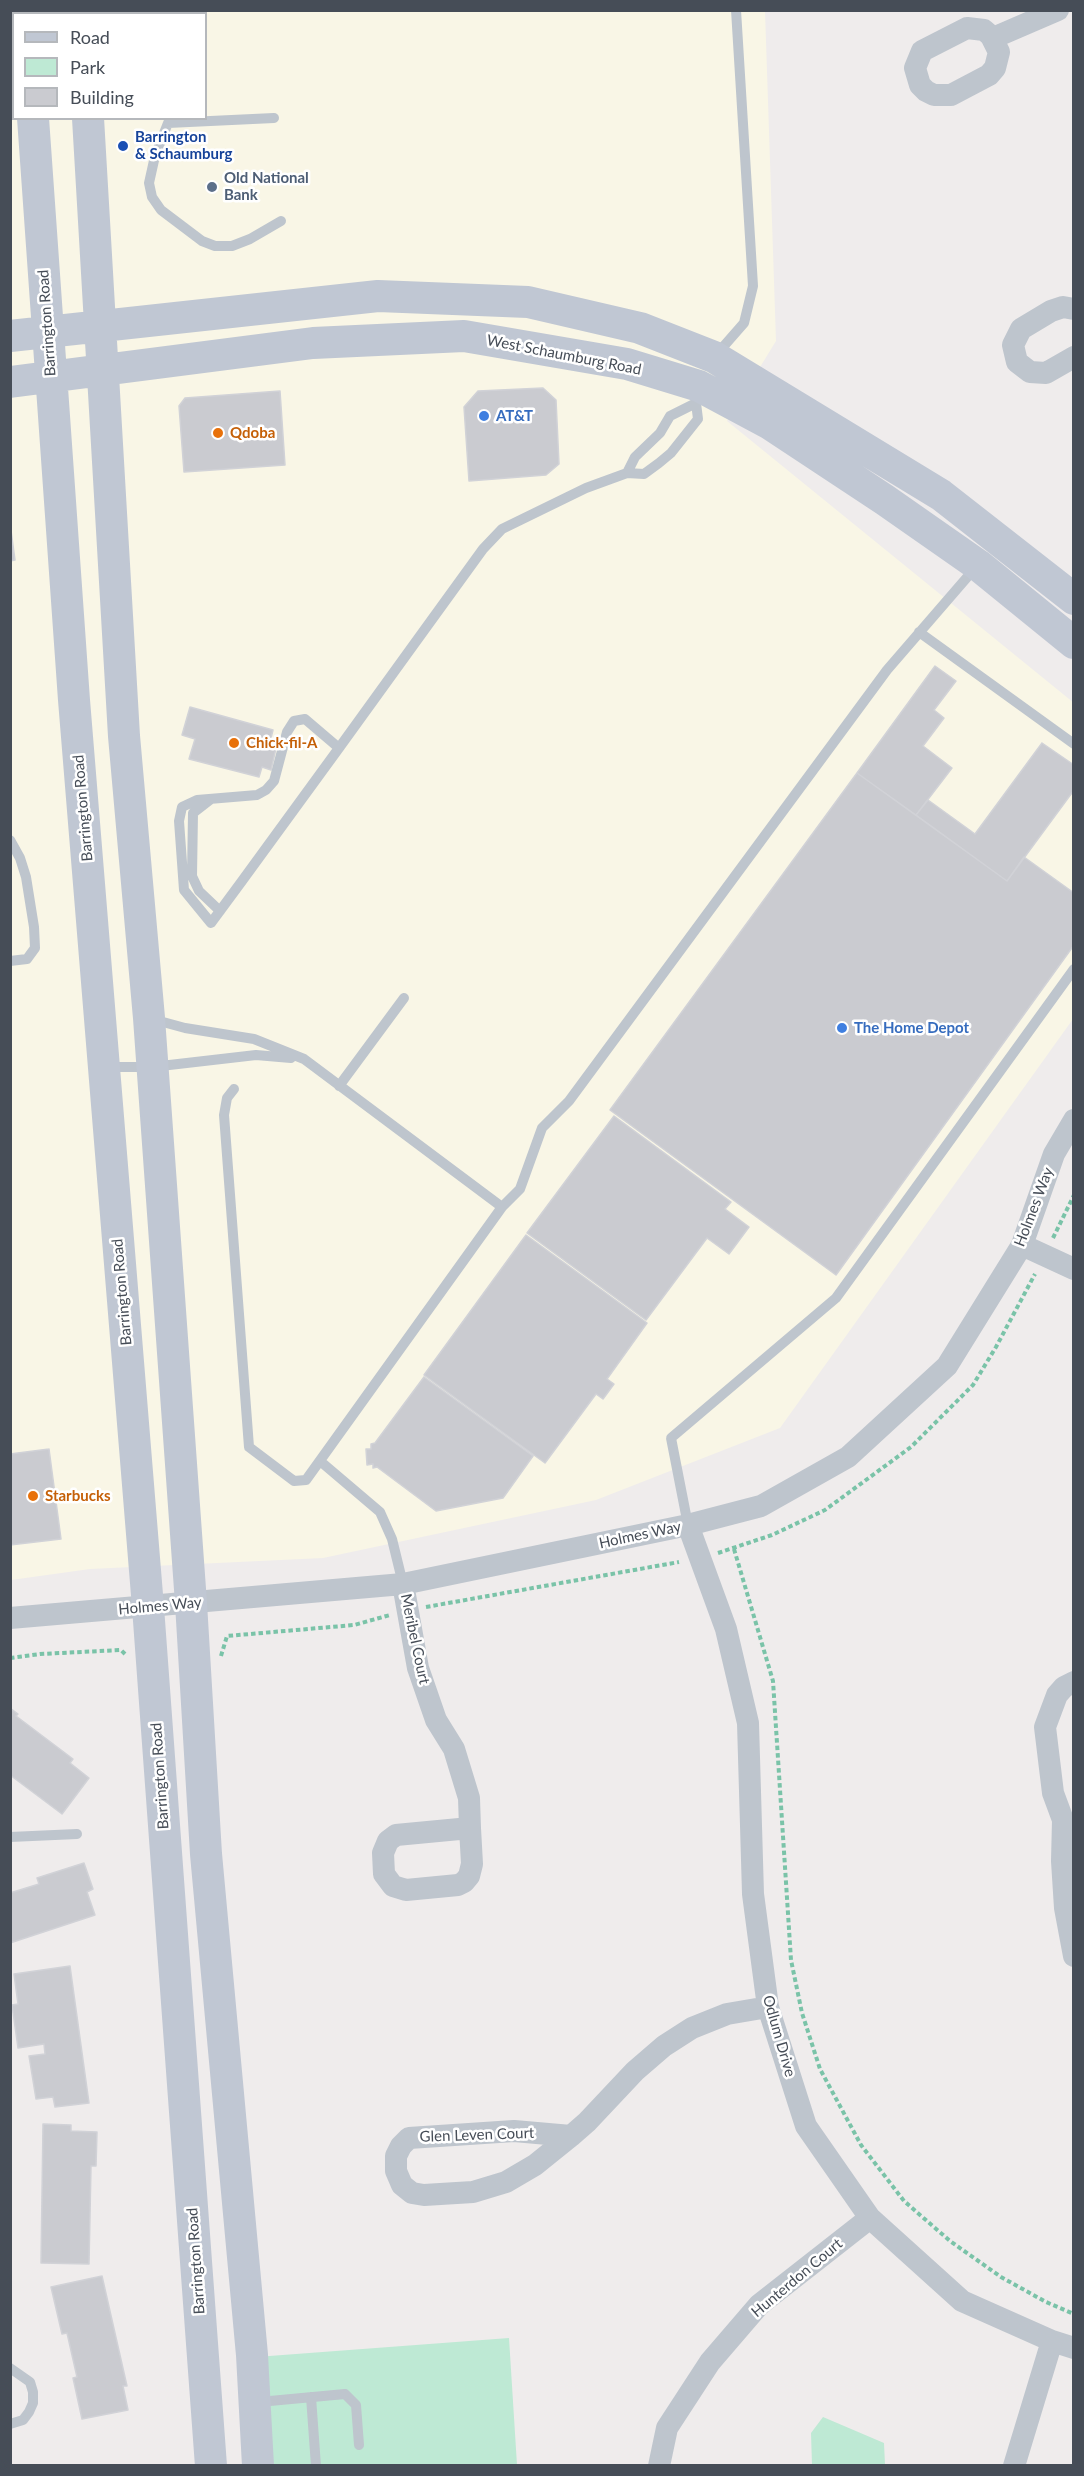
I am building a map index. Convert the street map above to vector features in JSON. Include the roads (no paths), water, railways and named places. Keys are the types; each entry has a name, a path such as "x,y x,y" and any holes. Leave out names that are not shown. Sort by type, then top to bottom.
{"main road":[{"name":"Barrington Road","path":"33,120 50,377 103,1066 148,1607 210,2466"},
{"path":"88,120 124,736 149,1018 191,1603 206,1854 255,2403 258,2466"},
{"name":"West Schaumburg Road","path":"10,336 378,296 528,302 640,328 704,378 978,565 1074,643"},
{"name":"West Schaumburg Road","path":"10,382 314,343 464,336 704,378 941,495 1074,599"}],"street":[{"path":"993,38 1058,10"},
{"path":"1074,309 1063,307 1051,310 1021,329 1013,345 1014,354 1023,368 1038,374 1053,369 1074,357"},
{"name":"Holmes Way","path":"10,1618 403,1584 688,1525 761,1506 848,1457 946,1366 1022,1245 1054,1154 1074,1120"},
{"path":"1022,1245 1074,1269"},
{"name":"Odlum Drive","path":"688,1525 726,1629 748,1723 753,1894 768,2007 806,2126 870,2218 962,2301 1052,2341 1074,2348"},
{"name":"Meribel Court","path":"403,1584 418,1668 436,1720 454,1749 460,1767 469,1798 471,1828"},
{"path":"1074,1682 1064,1687 1057,1695 1045,1727 1053,1793 1068,1814 1062,1861 1065,1908 1074,1956"},
{"name":"Glen Leven Court","path":"571,2136 514,2131 409,2138 396,2156 396,2171 402,2185 412,2193 424,2195 473,2192 506,2182 536,2166 571,2136 635,2071 664,2046 682,2034 727,2014 768,2007"},
{"name":"Hunterdon Court","path":"659,2466 667,2428 717,2354 759,2305 870,2218"},
{"path":"1014,2466 1052,2341"}],"lane":[{"path":"627,473 635,457 660,433 670,416 704,378 744,323 753,286 736,10"},
{"path":"274,118 168,123 155,156 149,183 152,197 161,210 202,241 215,246 232,246 281,221"},
{"path":"339,748 304,719 294,721 287,732 274,781 266,790 257,795 197,800 182,807 179,821 184,890 211,923 339,748 483,549 502,529 586,488 627,473 644,474 671,453 698,419 704,378"},
{"path":"234,1089 227,1098 224,1115 249,1447 294,1481 306,1480 502,1207 520,1189 542,1128 569,1101 886,670 978,565"},
{"path":"919,632 1074,744"},
{"path":"212,798 193,813 192,876 199,891 220,911"},
{"path":"10,840 20,858 26,877 35,948 27,959 10,961"},
{"path":"688,1525 670,1438 837,1298 1074,969"},
{"path":"339,1086 404,998"},
{"path":"149,1018 185,1028 254,1039 304,1059 502,1207"},
{"path":"103,1066 152,1067 256,1055 304,1059"},
{"path":"320,1461 380,1512 392,1539 403,1584"},
{"path":"10,1837 77,1834"},
{"path":"10,2368 30,2382 33,2403 23,2420 10,2424"},
{"path":"255,2403 345,2394 356,2405 359,2445"},
{"path":"311,2397 315,2466"}],"place":[{"name":"Barrington & Schaumburg","path":"123,146"},
{"name":"Old National Bank","path":"212,187"},
{"name":"AT&T","path":"484,416"},
{"name":"Qdoba","path":"218,433"},
{"name":"Chick-fil-A","path":"234,743"},
{"name":"The Home Depot","path":"842,1028"},
{"name":"Starbucks","path":"33,1496"}]}
